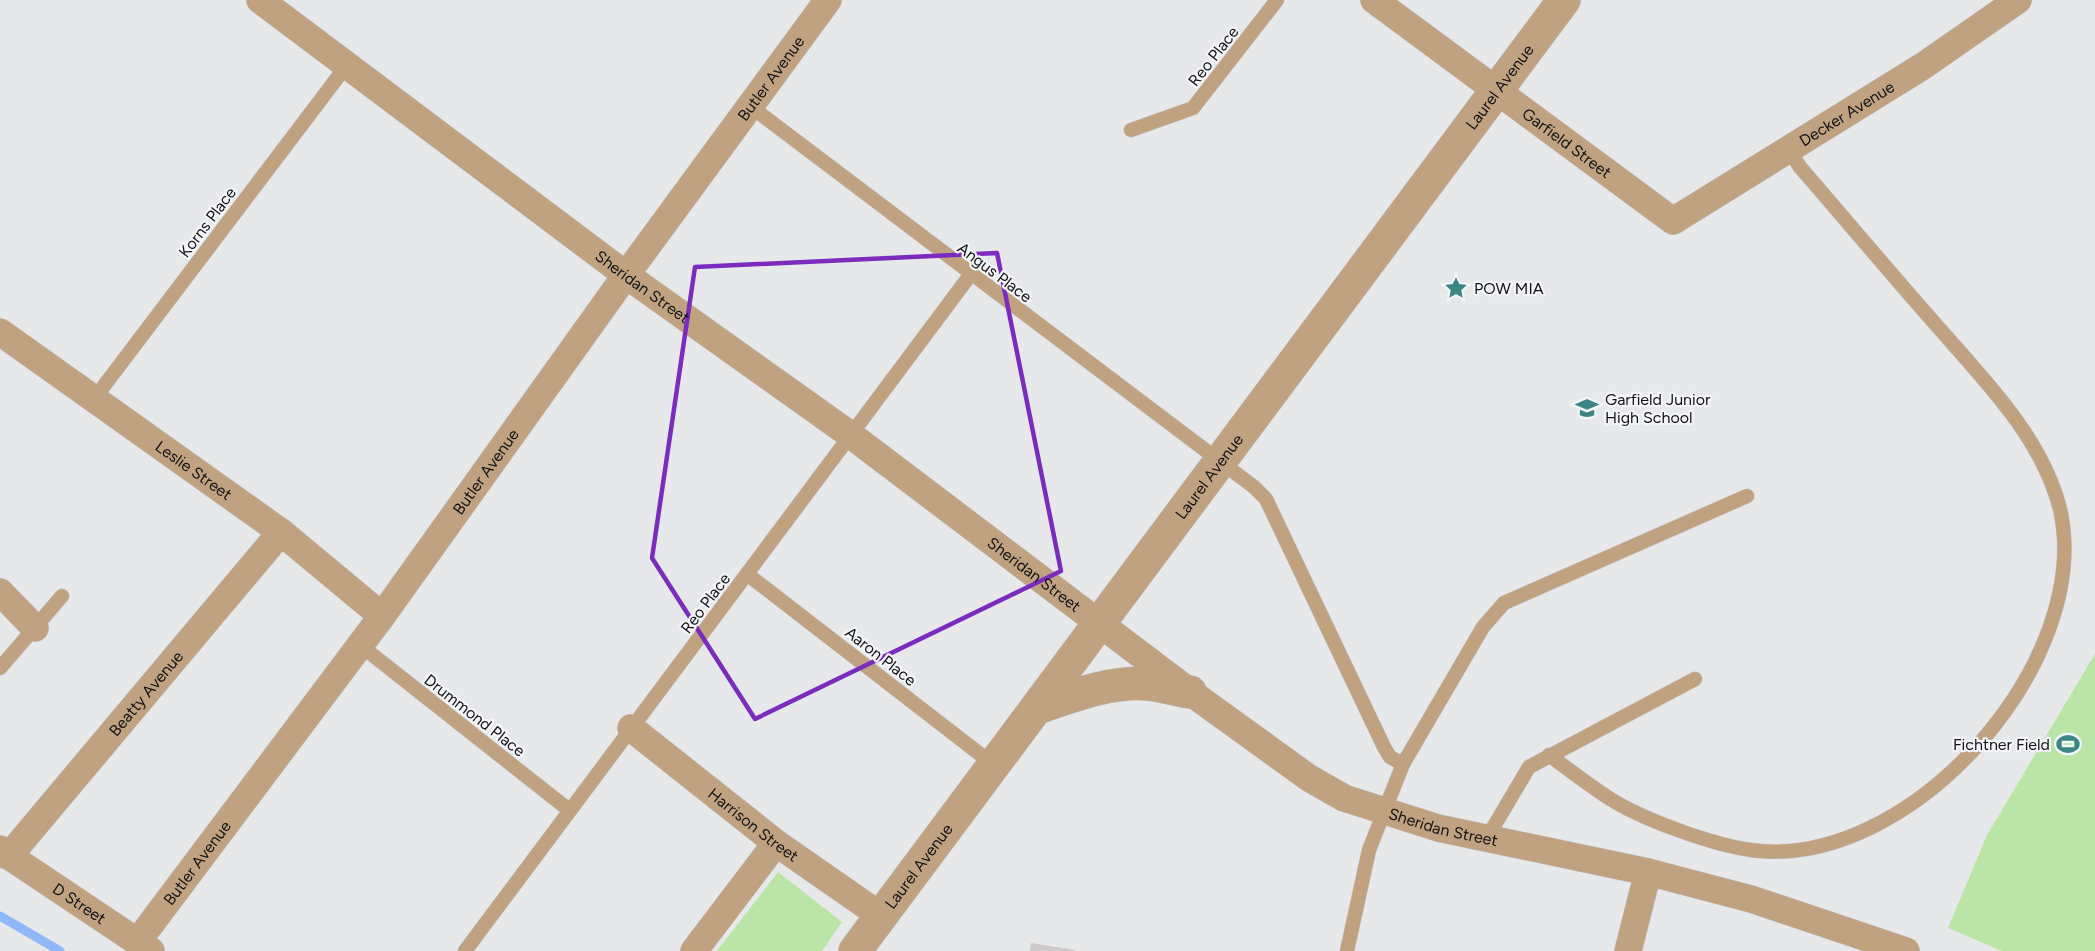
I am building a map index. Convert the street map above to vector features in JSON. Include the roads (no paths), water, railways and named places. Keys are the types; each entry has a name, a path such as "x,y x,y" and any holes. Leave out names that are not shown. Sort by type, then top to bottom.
{"street":[{"name":"Sheridan Street","path":"260,0 626,274 852,436 1190,692 1309,778 1344,798 1383,811 1487,838 1648,872 1752,899 1900,950"},
{"name":"Butler Avenue","path":"144,946 626,274 828,0"},
{"name":"Garfield Street","path":"1374,0 1673,220"},
{"name":"Laurel Avenue","path":"855,951 1222,462 1564,0"},
{"name":"Decker Avenue","path":"1673,220 1923,66 2018,0"},
{"name":"Leslie Street","path":"0,333 281,532 382,616"},
{"name":"Beatty Avenue","path":"3,853 281,532"},
{"path":"0,592 35,628"},
{"path":"1037,708 1077,694 1118,685 1148,684 1190,692"},
{"name":"Harrison Street","path":"631,728 776,843 880,916"},
{"path":"694,951 776,843"},
{"name":"D Street","path":"3,853 144,946"},
{"path":"1628,951 1648,872"}],"lane":[{"name":"Reo Place","path":"1131,130 1193,108 1277,0"},
{"name":"Korns Place","path":"94,399 347,65"},
{"name":"Angus Place","path":"750,106 1222,462 1266,500 1384,747 1390,757 1403,764"},
{"path":"1549,755 1618,804 1704,839 1752,850 1792,849 1832,844 1864,833 1920,799 1963,764 1995,730 2016,698 2035,663 2055,615 2066,570 2065,532 2059,505 2041,463 2010,411 1800,167 1788,149"},
{"name":"Reo Place","path":"465,951 852,436 970,274"},
{"path":"1347,951 1369,850 1403,764 1483,627 1504,603 1747,496"},
{"name":"Aaron Place","path":"747,574 994,765"},
{"path":"0,668 62,596"},
{"name":"Drummond Place","path":"360,645 569,810"},
{"path":"1487,838 1529,767 1695,679"}],"waterway":[{"path":"0,916 60,951"}],"place":[{"name":"POW MIA","path":"1456,288"},
{"name":"Garfield Junior High School","path":"1587,408"},
{"name":"Fichtner Field","path":"2068,744"}]}
